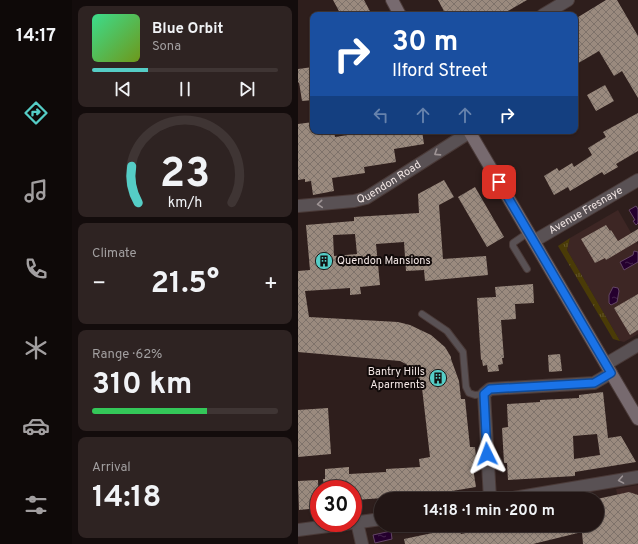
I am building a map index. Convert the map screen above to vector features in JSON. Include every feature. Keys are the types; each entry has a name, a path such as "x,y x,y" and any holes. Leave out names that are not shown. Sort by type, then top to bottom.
{"main road":[{"path":"392,0 398,12"},
{"path":"470,134 638,419"}],"street":[{"path":"548,12 568,0"},
{"name":"Quendon Road","path":"298,206 366,198 466,134"},
{"name":"Avenue Fresnaye","path":"531,237 638,180"},
{"path":"490,492 484,394 490,389 594,383 608,368 638,345"},
{"path":"549,492 638,477"},
{"path":"362,522 374,520"},
{"path":"298,530 310,528"},
{"path":"357,532 362,544"}],"lane":[{"path":"527,269 513,246 513,243 531,237"},
{"path":"422,314 447,331 463,352 466,387 469,393 472,395 484,394"}],"shaded area":[{"path":"618,210 638,245 638,334 624,342 620,341 567,250 570,238"},
{"path":"638,485 638,544 628,544 616,489"}],"green space":[{"path":"570,238 567,250 620,341 613,339 558,246"}],"water":[{"path":"636,206 638,209 638,223 636,225 633,221 635,220 629,210"},
{"path":"634,251 638,252 638,262 624,270 620,262 633,255"},
{"path":"613,287 618,288 619,291 617,302 611,305 609,303 609,295"},
{"path":"391,532 392,539 375,543 373,535"}],"building":[{"path":"333,0 364,0 370,12 339,12"},
{"path":"438,0 527,0 508,11 509,12 444,12"},
{"path":"606,0 617,0 638,36 638,98 622,71 614,76 599,51 578,63 578,17"},
{"path":"310,67 310,100 302,101 299,82 298,83 298,69"},
{"path":"605,85 614,101 596,111 587,95"},
{"path":"638,113 638,151 616,164 618,167 604,175 602,172 570,191 568,187 554,195 544,176 557,168 559,171 572,163 574,167 592,155 588,148 606,137 603,132"},
{"path":"310,122 310,134 334,134 335,137 354,134 422,134 424,144 394,149 396,162 364,167 365,173 332,178 334,191 313,195 311,181 305,182 305,179 298,180 298,124"},
{"path":"444,180 454,197 439,205 443,259 486,256 488,275 425,281 424,270 406,271 404,242 376,244 380,285 360,287 361,294 350,295 350,288 305,291 309,317 398,322 410,325 431,335 445,347 451,357 459,381 461,399 465,399 470,447 475,447 477,467 473,468 476,487 446,492 374,492 374,499 362,500 362,480 323,480 325,479 325,469 349,467 349,474 386,472 386,469 420,467 419,459 430,457 422,388 417,374 406,364 400,361 298,352 298,271 310,270 306,225 354,221 354,217 419,213 418,194","holes":["355,234 357,254 334,256 333,235"]},
{"path":"475,187 504,237 487,247 458,197"},
{"path":"606,225 618,241 638,229 638,241 606,260 605,258 595,263 581,239"},
{"path":"533,284 534,303 515,304 516,319 501,320 504,358 502,358 503,364 498,365 499,371 488,372 487,365 483,366 481,360 477,298 496,297 495,287"},
{"path":"638,294 638,330 630,335 614,308"},
{"path":"560,354 562,371 549,372 548,355"},
{"path":"603,392 608,438 621,436 636,462 575,472 575,476 508,480 507,463 504,463 502,428 508,427 507,404 540,402 540,400 579,398 579,395","holes":["597,434 600,455 574,459 573,436"]},
{"path":"328,408 331,454 298,457 298,410"},
{"path":"310,480 310,509 299,510 298,481"},
{"path":"629,492 638,495 638,544 583,544 582,532 604,532 604,497"},
{"path":"437,532 461,532 461,534 471,532 582,532 533,544 405,544 404,539"}],"place":[{"name":"Quendon Mansions","path":"324,261"},
{"name":"Bantry Hills Aparments","path":"438,378"}],"route":[{"path":"487,454 484,394 486,391 490,389 594,383 611,373 499,182"}]}
